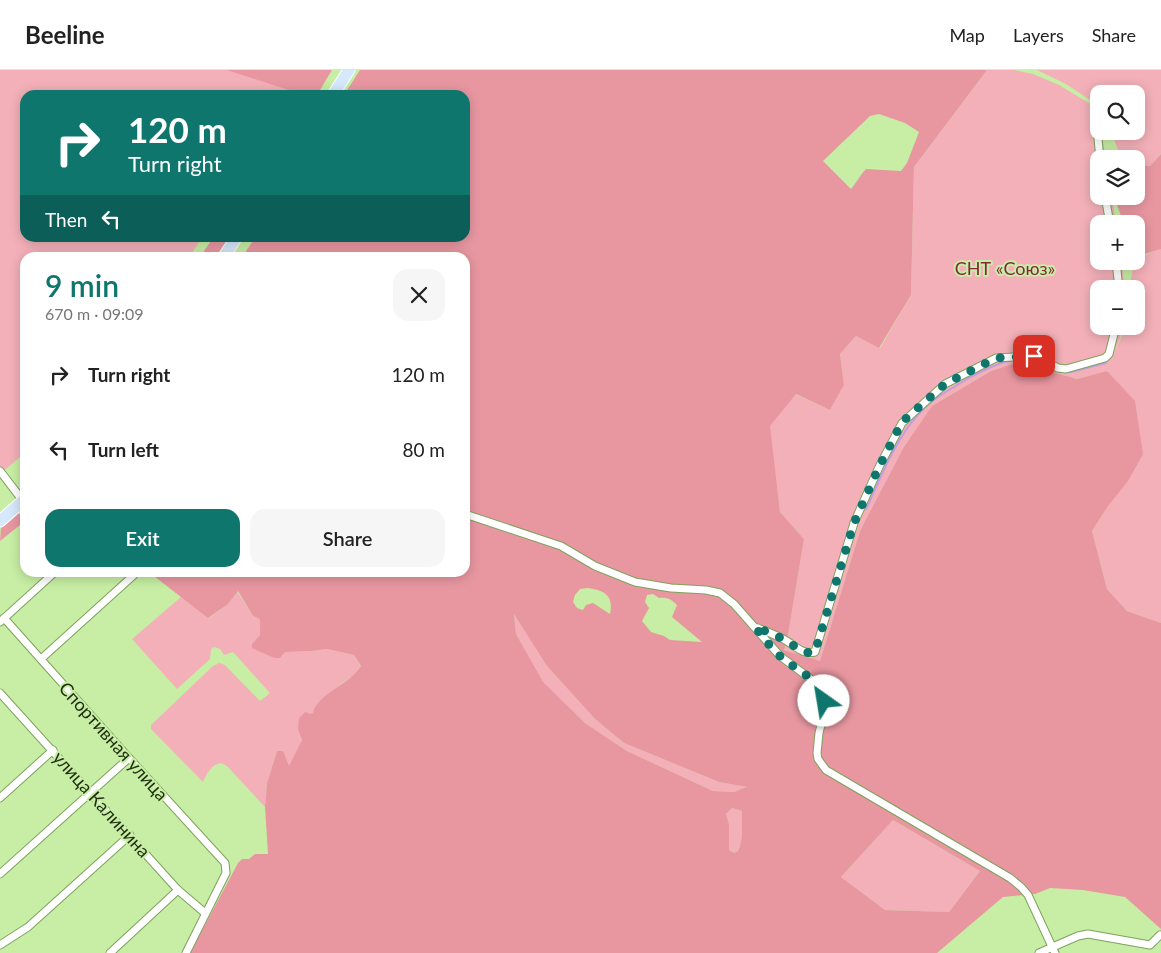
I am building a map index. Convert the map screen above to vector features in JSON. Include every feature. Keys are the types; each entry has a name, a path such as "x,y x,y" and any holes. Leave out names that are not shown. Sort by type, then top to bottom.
{"main road":[{"path":"329,90 341,70"},
{"path":"336,90 349,70"},
{"path":"0,514 20,499"},
{"path":"0,521 20,500"}],"street":[{"path":"755,627 787,641 798,649 808,653 815,652 854,523 879,467 902,422 945,384 996,358 1034,356 1058,368 1066,369 1105,358 1109,354 1114,335"},
{"path":"0,471 20,494"},
{"path":"470,516 561,546 595,566 635,582 670,588 706,590 720,594 734,604 780,656 816,683 823,692 824,713 817,753 826,770 1010,878 1028,895 1054,950"},
{"path":"2,620 49,577"},
{"path":"41,659 130,577"},
{"name":"Спортивная улица","path":"2,620 41,659 225,863 226,874 205,913"},
{"name":"улица Калинина","path":"1,695 178,890 205,913"},
{"path":"0,798 52,750"},
{"path":"0,874 129,758"},
{"path":"0,945 28,927 130,835"},
{"path":"110,953 178,890"},
{"path":"186,953 205,913"},
{"path":"1039,953 1054,950 1078,936 1088,934 1160,947"},
{"path":"1150,945 1160,935"}],"green space":[{"path":"0,70 269,70 266,82 289,90 20,90 20,242 199,242 192,252 20,252 20,457 0,474"},
{"name":"СНТ «Союз»","path":"987,70 1014,70 1033,74 1059,85 1090,104 1090,140 1103,140 1104,150 1090,150 1090,205 1113,205 1115,215 1090,215 1090,270 1123,270 1123,280 1090,280 1090,335 1121,335 1115,352 1122,335 1145,335 1145,280 1131,280 1132,272 1133,270 1145,270 1145,255 1161,249 1161,623 1127,611 1107,589 1092,531 1108,506 1108,371 1077,379 1018,362 991,371 932,406 860,531 820,662 784,650 804,539 780,512 769,426 795,394 830,410 844,385 840,354 856,336 880,348 911,295 914,167"},
{"path":"1037,70 1161,70 1161,154 1150,166 1145,166 1145,150 1118,150 1114,140 1145,140 1145,85 1090,85 1090,100 1066,84"},
{"path":"237,591 253,616 260,619 260,635 252,644 253,648 274,658 286,652 327,649 354,655 361,667 357,674 342,683 310,715 298,730 302,740 289,767 277,751 267,783 265,807 227,766 221,763 212,768 203,782 151,729 151,725 213,666 219,663 225,665 260,701 270,693 233,652 224,655 220,649 214,647 211,649 210,659 177,689 132,639 181,597 209,618 227,605"},
{"path":"514,612 547,666 595,719 624,743 719,782 748,787 734,792 713,791 627,751 585,723 543,683 516,634"},
{"path":"732,808 742,811 741,841 738,851 734,853 729,850 726,814"},
{"path":"893,820 980,871 949,912 885,910 841,877"}],"shaded area":[{"path":"227,70 332,70 320,90 289,90"},
{"path":"360,70 987,70 914,167 911,295 879,348 856,336 840,354 844,385 830,410 796,394 770,426 780,512 804,539 784,650 820,661 860,531 904,447 932,406 991,371 1018,362 1077,379 1107,371 1135,401 1143,454 1128,481 1108,506 1092,531 1107,589 1127,611 1161,623 1161,929 1125,897 1083,890 1050,888 1035,894 1003,897 937,953 190,953 238,863 242,859 249,859 255,854 268,854 265,807 267,783 277,751 283,751 289,766 302,740 298,730 299,718 305,712 313,713 321,700 350,678 361,666 354,655 327,649 286,652 280,658 274,658 252,648 252,644 260,635 260,619 253,616 238,591 227,605 208,618 155,577 470,577 470,252 245,252 252,242 470,242 470,90 347,90","holes":["879,114 905,123 919,132 907,163 901,171 866,169 851,189 823,161 870,116","587,588 603,592 609,598 610,614 593,603 586,605 583,610 577,608 573,602 575,595 580,589","653,594 659,598 667,598 673,601 677,605 672,617 702,642 670,640 651,632 642,621 649,608 645,602 647,595","514,614 547,666 595,719 624,743 719,782 747,787 734,792 713,791 627,751 585,723 543,682 516,634","732,808 742,811 741,841 738,851 734,853 729,850 729,825 726,814","893,820 980,871 949,912 885,910 841,877"]},
{"path":"1161,154 1161,249 1145,254 1145,215 1121,215 1117,205 1145,205 1145,166 1150,166"},
{"path":"210,242 226,242 219,252 203,252"},
{"path":"20,514 20,525 0,541 1,528"}],"waterway":[{"path":"1019,360 1034,361 1048,367"},
{"path":"866,509 894,450 912,422 923,410 935,399 967,379 993,366 1009,361"},
{"path":"1062,372 1071,372 1106,363"}],"route":[{"path":"824,701 823,692 816,683 780,656 755,627 787,641 798,649 808,653 815,652 854,523 902,422 945,384 978,367 996,358 1034,356"}]}
